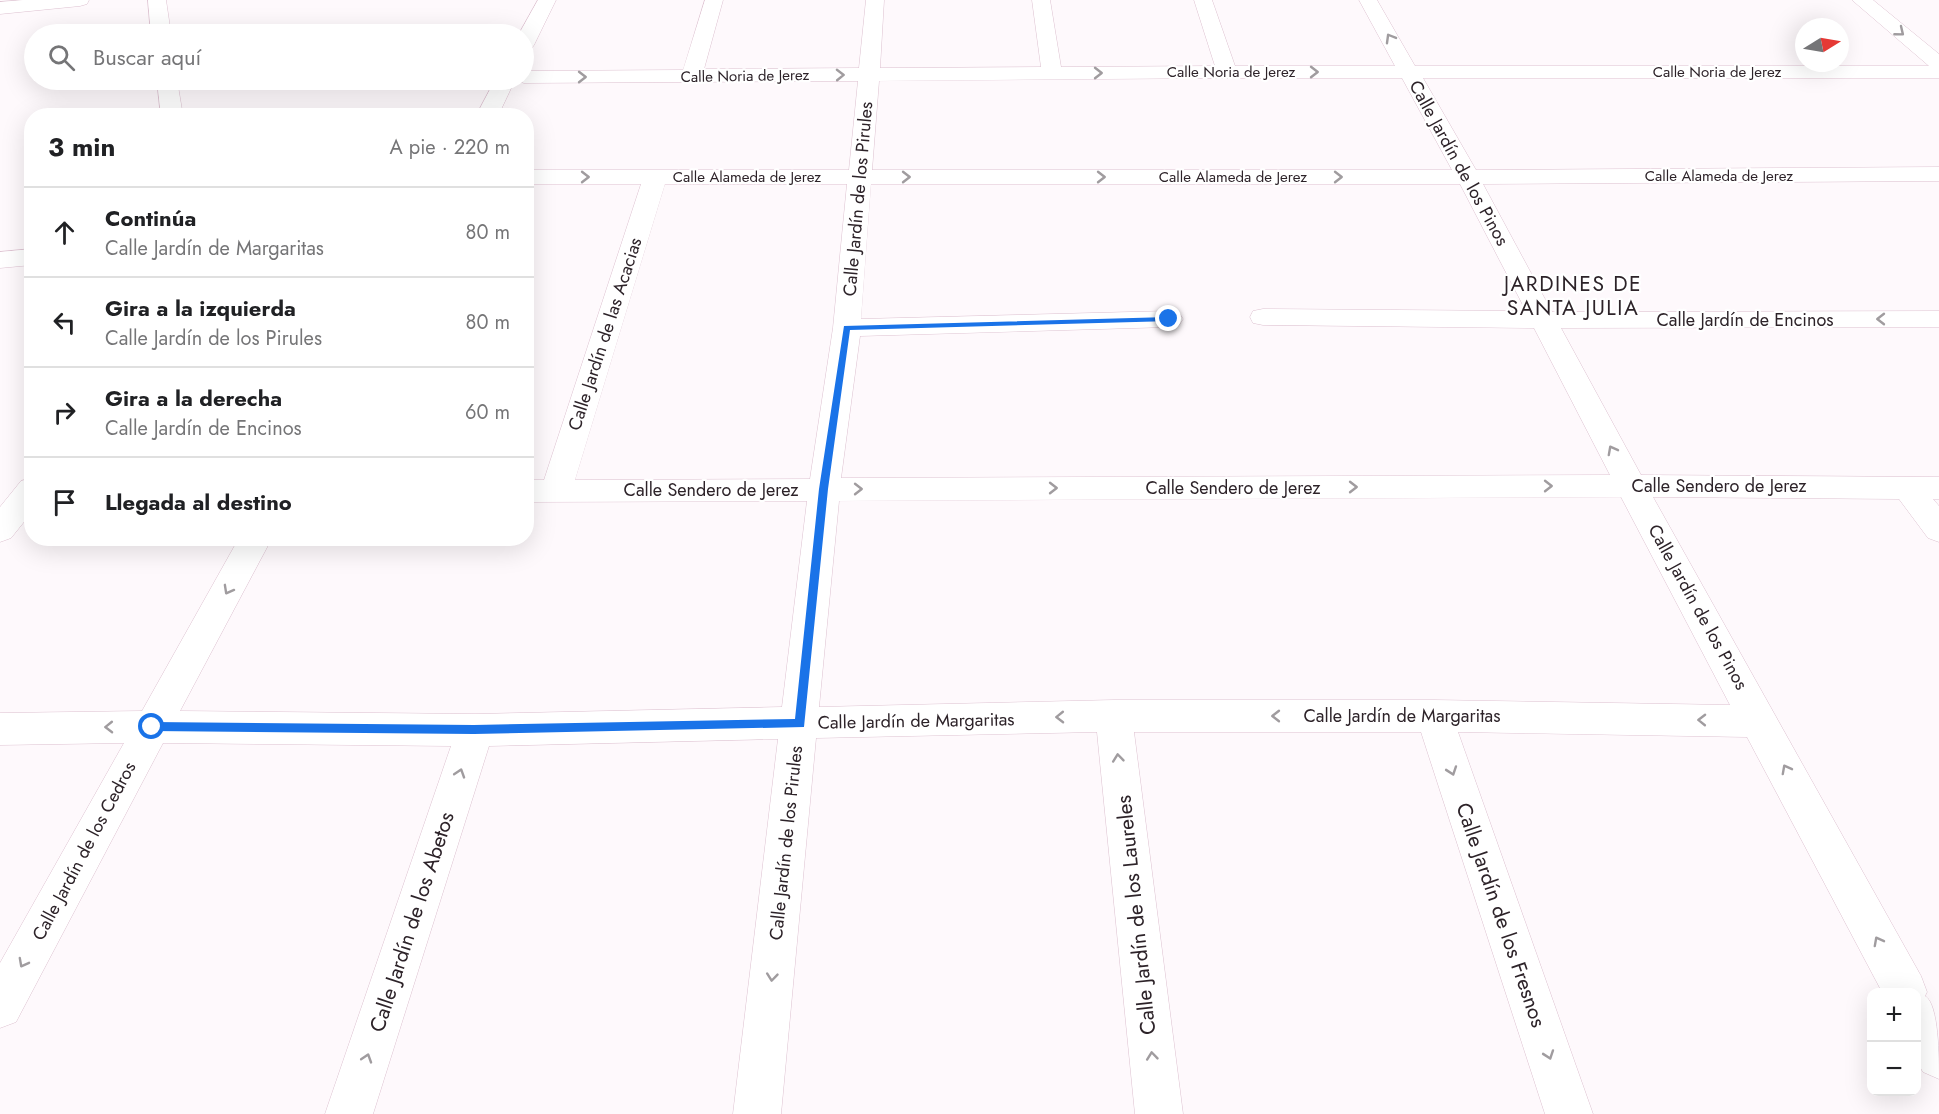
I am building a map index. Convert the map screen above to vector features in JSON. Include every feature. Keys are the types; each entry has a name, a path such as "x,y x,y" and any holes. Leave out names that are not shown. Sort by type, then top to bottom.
{"street":[{"path":"0,8 80,0"},
{"path":"157,0 160,24"},
{"path":"534,25 547,0"},
{"path":"691,76 714,0"},
{"name":"Calle Jardín de los Pirules","path":"757,1114 824,489 847,328 875,0"},
{"path":"1041,0 1052,73"},
{"path":"1203,0 1227,72"},
{"name":"Calle Jardín de los Pinos","path":"1368,0 1468,177 1631,486 1902,988"},
{"path":"1861,0 1939,64"},
{"name":"Calle Noria de Jerez","path":"534,77 1227,72 1939,72"},
{"path":"168,90 171,108"},
{"path":"491,108 500,90"},
{"name":"Calle Alameda de Jerez","path":"534,177 1468,177 1939,174"},
{"name":"Calle Jardín de las Acacias","path":"541,490 655,177"},
{"path":"0,260 24,258"},
{"name":"Calle Jardín de Encinos","path":"1263,317 1543,320 1939,319"},
{"path":"847,328 1169,319"},
{"name":"Calle Sendero de Jerez","path":"541,490 1631,486 1939,488"},
{"path":"1908,488 1939,530"},
{"path":"0,530 24,500"},
{"name":"Calle Jardín de los Cedros","path":"0,1006 252,546"},
{"name":"Calle Jardín de Margaritas","path":"0,729 152,727 474,730 1114,716 1434,716 1760,721"},
{"name":"Calle Jardín de los Laureles","path":"1114,716 1159,1114"},
{"name":"Calle Jardín de los Fresnos","path":"1434,716 1569,1114"},
{"name":"Calle Jardín de los Abetos","path":"349,1114 474,730"},
{"path":"1921,1022 1939,1056"}],"district":[{"name":"JARDINES DE SANTA JULIA","path":"1573,296"}],"route":[{"path":"152,727 474,730 800,724 824,489 847,328 1169,319"}]}
